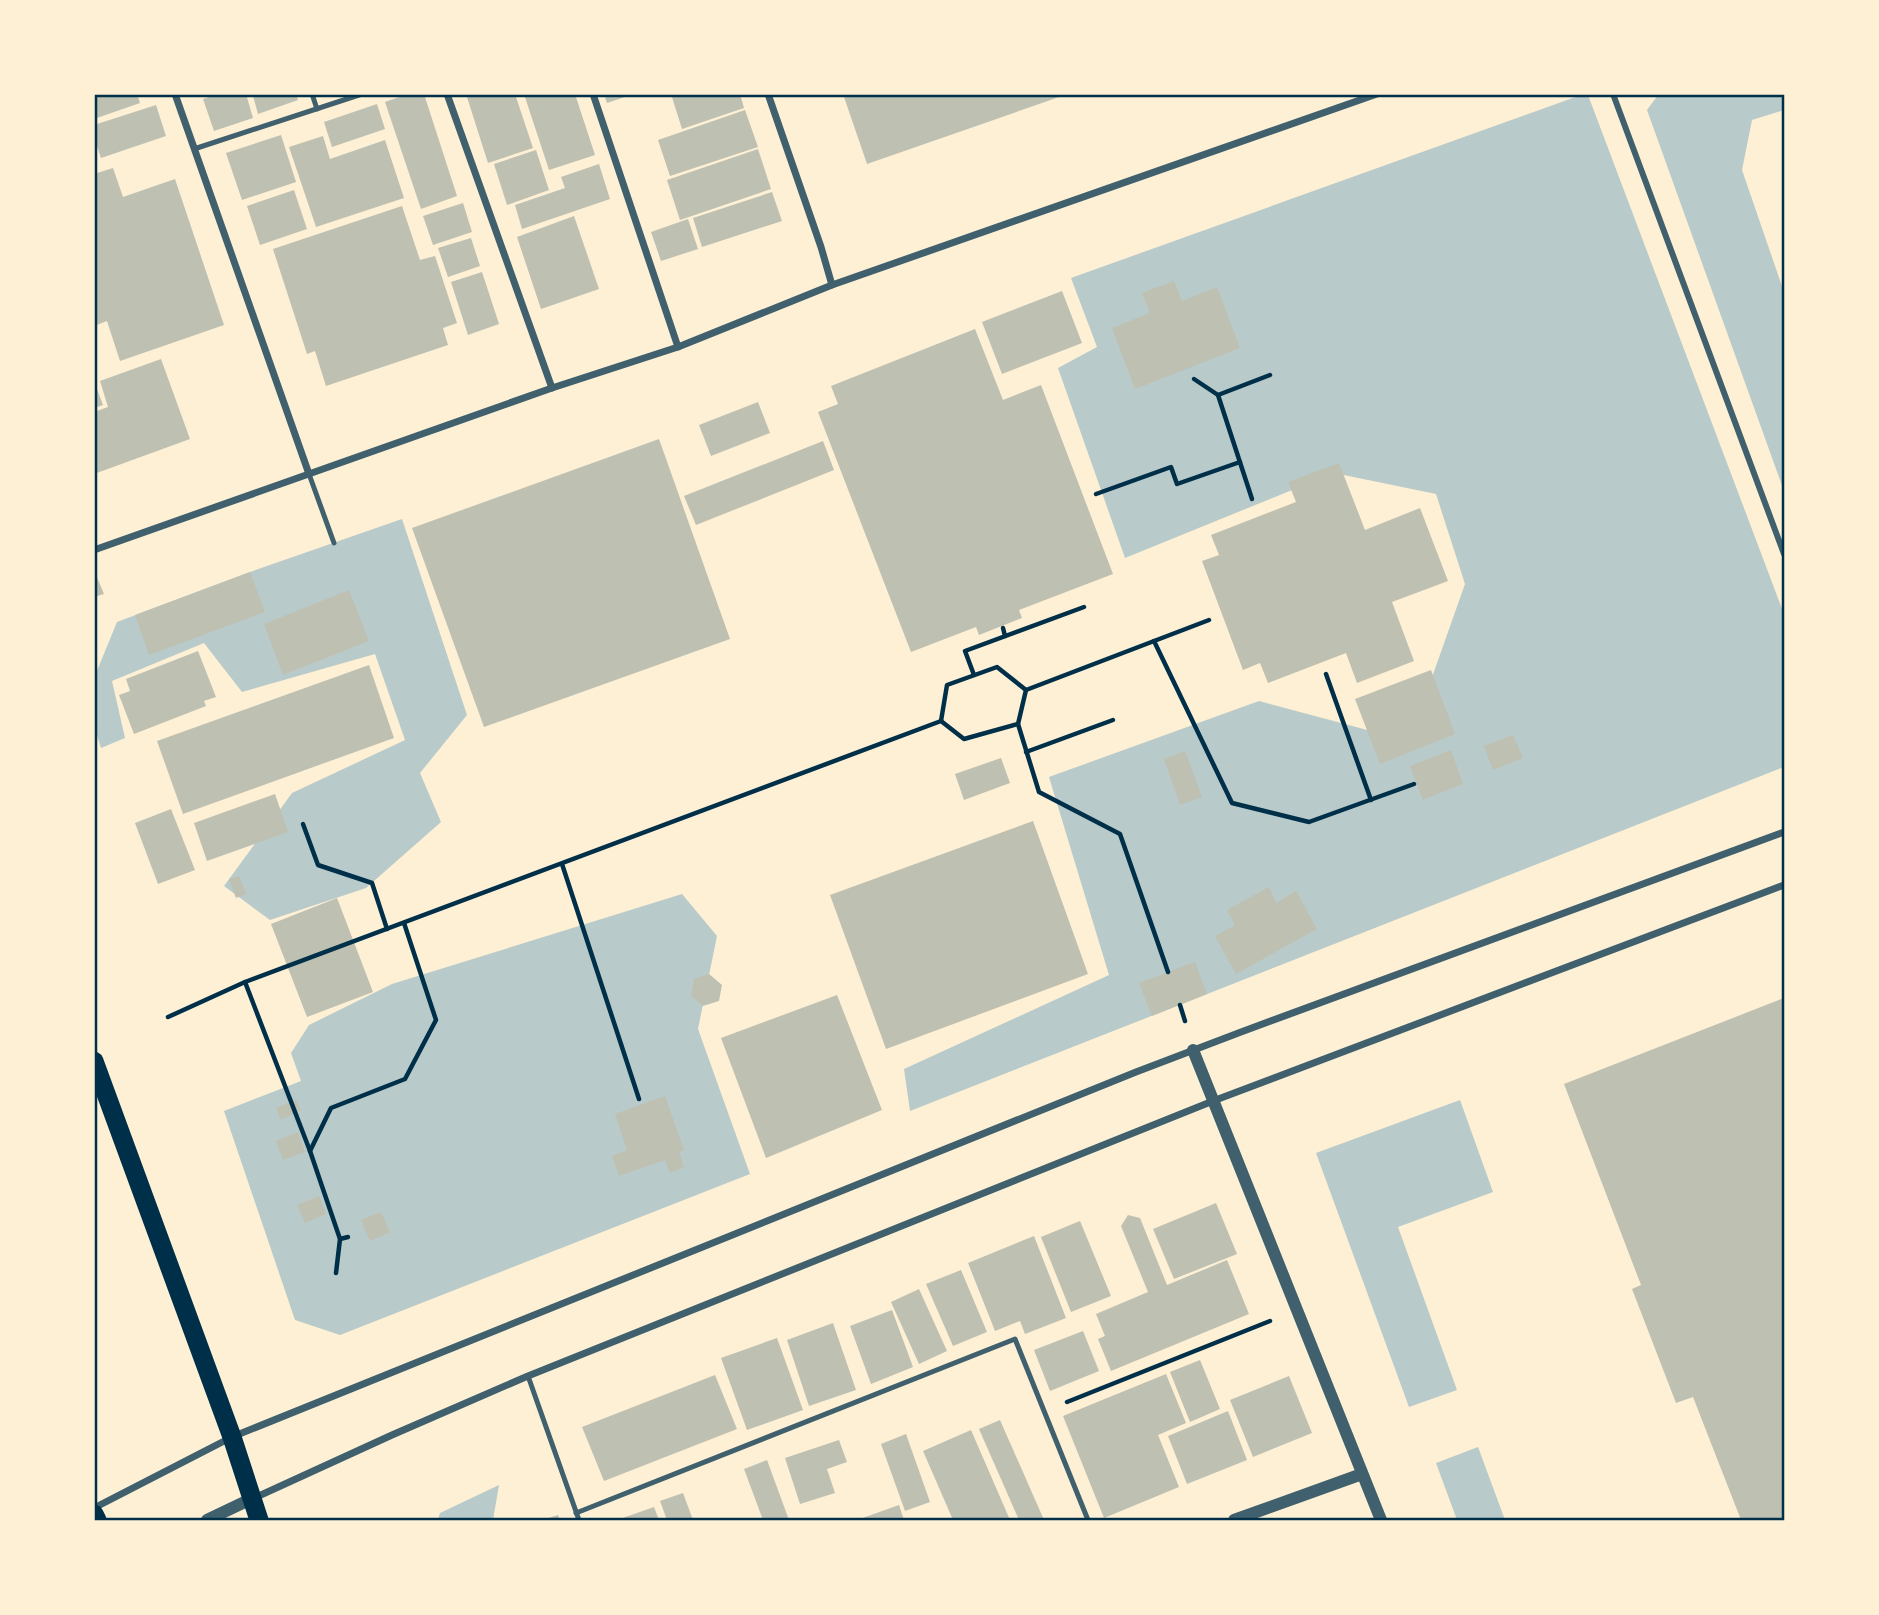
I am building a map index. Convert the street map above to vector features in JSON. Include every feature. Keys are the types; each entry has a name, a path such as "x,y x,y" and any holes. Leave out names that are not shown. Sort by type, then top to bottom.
{"highway":[{"path":"94,1061 232,1437 259,1521"},
{"path":"94,1514 97,1521"}],"street":[{"path":"176,94 309,474"},
{"path":"447,94 552,388"},
{"path":"593,94 678,347"},
{"path":"768,94 832,285"},
{"path":"94,550 552,388 678,347 832,285 1377,94"},
{"path":"1613,94 1784,554"},
{"path":"94,1508 232,1437 1193,1050 1784,832"},
{"path":"207,1521 392,1435 528,1376 1213,1101 1784,885"},
{"path":"1193,1050 1381,1521"},
{"path":"1234,1521 1362,1474"}],"lane":[{"path":"312,94 317,109"},
{"path":"194,149 362,94"},
{"path":"309,474 334,543"},
{"path":"576,1513 1015,1339 1088,1521"},
{"path":"528,1376 579,1521"}],"path":[{"path":"1218,395 1270,375"},
{"path":"1194,379 1218,395 1252,499"},
{"path":"1096,494 1171,467 1177,484 1240,462"},
{"path":"974,675 965,651 1084,607"},
{"path":"1026,690 1209,620"},
{"path":"1003,628 1006,636"},
{"path":"1154,641 1232,803 1309,822 1414,785"},
{"path":"941,721 947,685 974,675 997,667 1026,690"},
{"path":"1326,674 1371,800"},
{"path":"1026,690 1018,724 1039,792 1120,834 1168,972"},
{"path":"1026,752 1113,720"},
{"path":"941,721 964,739 1018,724"},
{"path":"168,1017 245,982 941,721"},
{"path":"303,824 318,864 372,883 387,929"},
{"path":"562,864 639,1099"},
{"path":"310,1151 331,1108 405,1079 436,1020 404,923"},
{"path":"245,982 310,1151 325,1204 340,1239 336,1273"},
{"path":"1180,1005 1185,1021"},
{"path":"340,1239 348,1237"},
{"path":"1044,1411 1297,1311"}],"shaded area":[{"path":"1581,95 1588,95 1784,614 1784,767 910,1111 904,1069 1109,975 1049,777 1259,701 1371,731 1419,714 1465,584 1436,494 1334,473 1125,558 1058,368 1097,347 1071,278"},
{"path":"1658,95 1784,95 1784,110 1752,120 1742,170 1784,292 1784,491 1647,110"},
{"path":"402,519 467,715 420,773 441,822 366,888 270,920 224,886 292,793 405,740 375,654 242,692 204,643 112,681 125,738 101,748 95,729 94,678 117,622"},
{"path":"682,894 717,936 698,1029 750,1174 340,1335 295,1320 224,1111 301,1081 291,1053 309,1025 392,984"},
{"path":"1460,1100 1493,1192 1398,1227 1457,1390 1409,1407 1316,1153"},
{"path":"1478,1447 1505,1520 1457,1520 1436,1463"},
{"path":"499,1485 493,1520 438,1520 440,1513"}],"building":[{"path":"94,94 137,94 140,103 94,119"},
{"path":"218,94 246,94 253,118 214,131 203,99"},
{"path":"296,94 298,100 258,114 253,96"},
{"path":"408,94 424,94 457,196 421,209 385,102"},
{"path":"466,94 515,94 533,148 488,163"},
{"path":"524,94 575,94 595,155 549,170"},
{"path":"604,94 631,94 631,95 607,103"},
{"path":"671,94 740,94 744,108 682,129"},
{"path":"843,94 1065,94 1065,95 867,164"},
{"path":"377,104 385,129 332,147 324,122"},
{"path":"156,105 166,136 101,158 94,137 94,125"},
{"path":"745,110 758,147 670,176 658,140"},
{"path":"281,135 296,182 242,200 226,153"},
{"path":"323,136 330,159 385,140 404,198 316,227 289,147"},
{"path":"758,149 771,189 680,220 667,180"},
{"path":"536,150 549,190 507,205 494,164"},
{"path":"599,164 610,199 522,229 515,205 565,188 561,177"},
{"path":"113,168 123,197 175,179 224,325 120,361 107,321 94,326 94,174"},
{"path":"294,190 307,229 260,245 247,206"},
{"path":"772,192 782,221 702,247 693,218"},
{"path":"463,203 472,232 433,245 423,216"},
{"path":"402,206 420,260 435,256 457,323 443,328 448,345 326,386 315,351 307,354 273,249"},
{"path":"574,216 599,289 541,309 517,237"},
{"path":"688,219 698,249 661,261 651,232"},
{"path":"471,238 480,266 448,277 438,248"},
{"path":"482,272 499,324 468,335 451,282"},
{"path":"1174,281 1182,301 1217,287 1240,348 1135,389 1112,328 1150,313 1142,293"},
{"path":"1062,291 1082,343 1002,374 982,322"},
{"path":"975,329 1003,400 1041,385 1113,574 1019,610 1022,618 979,635 976,627 911,652 818,412 838,404 831,386"},
{"path":"161,359 190,439 94,474 94,412 108,407 100,381"},
{"path":"94,381 103,405 94,408"},
{"path":"758,402 770,433 711,456 699,425"},
{"path":"659,439 730,639 484,727 412,528"},
{"path":"823,441 834,470 696,525 684,496"},
{"path":"1339,463 1365,530 1420,508 1448,581 1392,602 1414,661 1357,683 1346,653 1268,683 1260,663 1243,670 1202,561 1219,555 1211,535 1296,502 1288,482"},
{"path":"94,570 104,594 94,597"},
{"path":"250,572 265,612 149,655 135,615"},
{"path":"349,590 369,641 283,675 264,624"},
{"path":"198,651 216,697 204,701 206,706 134,734 119,695 130,691 126,679"},
{"path":"369,665 394,738 183,814 157,741"},
{"path":"1431,670 1455,734 1380,764 1355,699"},
{"path":"1513,735 1523,758 1493,770 1484,746"},
{"path":"1451,750 1463,784 1423,800 1410,766"},
{"path":"1185,751 1202,797 1180,805 1164,759"},
{"path":"1001,758 1010,783 964,800 955,774"},
{"path":"275,794 288,832 207,861 194,823"},
{"path":"171,809 195,870 158,884 135,823"},
{"path":"1033,821 1088,974 886,1049 830,895"},
{"path":"239,876 246,894 236,898 229,879"},
{"path":"1269,887 1276,903 1296,891 1317,929 1236,974 1215,936 1235,925 1227,910"},
{"path":"337,898 373,992 307,1017 271,924"},
{"path":"1195,962 1207,994 1152,1016 1139,983"},
{"path":"709,974 722,985 719,1001 703,1006 691,996 694,979"},
{"path":"837,995 882,1110 766,1158 721,1038"},
{"path":"1784,998 1784,1520 1741,1520 1693,1397 1676,1403 1632,1289 1641,1285 1564,1084"},
{"path":"665,1096 684,1150 679,1152 684,1167 670,1173 665,1160 619,1176 612,1156 627,1150 615,1114"},
{"path":"296,1100 301,1110 281,1120 276,1108"},
{"path":"298,1132 305,1152 283,1160 276,1141"},
{"path":"319,1196 326,1214 305,1223 297,1205"},
{"path":"1216,1203 1237,1254 1174,1279 1153,1229"},
{"path":"381,1212 390,1232 370,1241 361,1220"},
{"path":"1128,1215 1140,1218 1167,1285 1227,1260 1249,1314 1111,1371 1098,1339 1105,1336 1096,1314 1148,1292 1121,1226"},
{"path":"1080,1221 1111,1296 1071,1312 1041,1237"},
{"path":"1034,1236 1066,1318 1025,1334 1020,1321 995,1331 968,1263"},
{"path":"961,1270 987,1332 953,1346 926,1284"},
{"path":"919,1289 947,1351 919,1364 891,1302"},
{"path":"892,1310 913,1367 871,1384 850,1326"},
{"path":"833,1323 856,1390 809,1406 787,1340"},
{"path":"1083,1331 1099,1371 1050,1391 1034,1350"},
{"path":"777,1338 803,1410 747,1430 721,1358"},
{"path":"1200,1360 1220,1409 1190,1422 1170,1372"},
{"path":"1166,1374 1186,1423 1158,1435 1179,1487 1104,1518 1063,1416"},
{"path":"715,1375 737,1429 604,1481 582,1427"},
{"path":"1289,1376 1312,1433 1253,1457 1230,1400"},
{"path":"1228,1411 1247,1460 1187,1484 1168,1436"},
{"path":"1000,1420 1044,1520 1019,1520 979,1429"},
{"path":"971,1430 1010,1520 953,1520 923,1451"},
{"path":"906,1434 930,1502 905,1511 881,1444"},
{"path":"839,1440 847,1462 827,1469 835,1493 800,1504 785,1458"},
{"path":"767,1460 789,1520 763,1520 744,1469"},
{"path":"683,1493 693,1520 667,1520 660,1501"},
{"path":"899,1505 904,1520 857,1520"},
{"path":"654,1507 659,1520 617,1520"},
{"path":"558,1515 560,1520 542,1520"}]}
